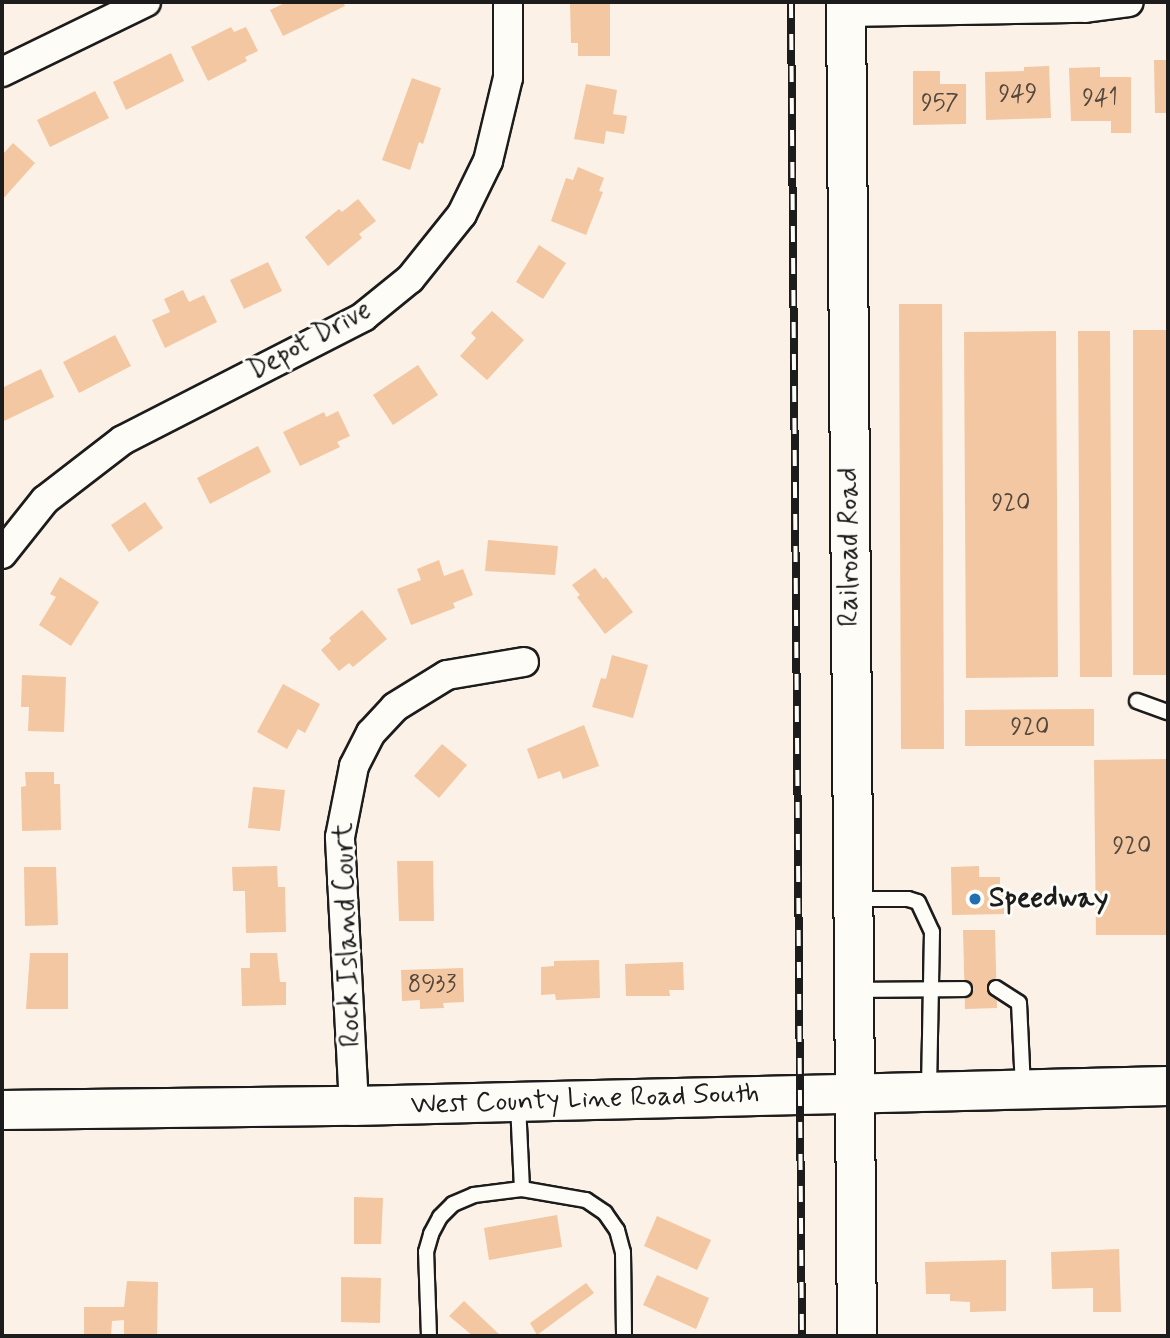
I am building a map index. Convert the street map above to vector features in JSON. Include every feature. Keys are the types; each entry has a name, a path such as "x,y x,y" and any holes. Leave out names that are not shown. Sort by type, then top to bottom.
{"street":[{"path":"2,72 146,2"},
{"name":"Depot Drive","path":"2,554 44,500 123,440 363,317 410,279 462,214 488,161 508,78 508,2"},
{"path":"846,7 1085,8 1129,2"},
{"name":"Railroad Road","path":"846,7 858,1336"},
{"name":"Rock Island Court","path":"354,1106 340,837 354,766 372,733 396,707 446,675 524,662"},
{"name":"West County Line Road South","path":"2,1110 518,1103 1168,1086"}],"lane":[{"path":"1137,701 1168,712"},
{"path":"853,899 908,898 918,902 932,932 929,1091"},
{"path":"996,988 1019,1003 1023,1089"},
{"path":"854,990 964,989"},
{"path":"518,1103 522,1189"},
{"path":"429,1336 426,1252 440,1217 453,1204 474,1195 522,1189 586,1200 605,1213 617,1230 623,1252 624,1336"}],"building":[{"path":"287,2 343,2 345,6 283,36 270,10"},
{"path":"570,2 610,2 610,56 578,56 578,43 571,43"},
{"path":"231,27 234,32 246,27 258,51 245,57 247,61 208,81 191,47"},
{"path":"171,53 184,81 126,110 113,82"},
{"path":"1154,60 1168,60 1168,113 1155,113"},
{"path":"1049,66 1051,118 986,120 985,72 1024,71 1024,67"},
{"path":"1100,67 1100,77 1131,77 1131,133 1111,133 1111,121 1071,121 1069,68"},
{"path":"913,71 940,71 940,84 966,84 966,124 913,125"},
{"path":"412,78 441,88 423,144 419,142 410,170 382,160"},
{"path":"586,84 617,90 613,114 627,116 624,134 606,131 604,144 574,139"},
{"path":"95,91 109,118 50,147 37,120"},
{"path":"13,143 35,163 2,200 2,155"},
{"path":"578,167 604,178 599,191 603,192 586,235 551,221 566,178 573,180"},
{"path":"358,199 376,221 359,234 362,238 328,266 305,237 339,209 342,212"},
{"path":"539,245 566,263 543,299 516,282"},
{"path":"268,262 282,291 244,309 230,280"},
{"path":"183,290 189,302 204,295 217,322 165,348 152,320 170,312 164,299"},
{"path":"899,304 942,304 944,749 901,749"},
{"path":"492,311 524,340 487,380 460,356 476,338 471,333"},
{"path":"1133,330 1168,330 1168,675 1133,675"},
{"path":"1056,331 1058,677 966,678 964,332"},
{"path":"1078,331 1110,331 1112,677 1080,677"},
{"path":"115,335 131,366 79,393 63,362"},
{"path":"418,365 438,395 393,425 373,395"},
{"path":"41,369 54,397 2,422 2,388"},
{"path":"338,411 350,436 337,442 340,447 300,466 283,432 324,412 326,417"},
{"path":"258,446 271,472 210,504 197,478"},
{"path":"145,502 163,528 129,552 111,525"},
{"path":"488,540 558,546 555,575 485,571"},
{"path":"439,560 444,576 463,569 473,595 453,603 455,608 411,625 397,589 421,580 417,569"},
{"path":"595,568 603,579 606,577 633,612 605,634 577,597 580,595 572,585"},
{"path":"60,577 99,602 71,646 39,625 56,597 50,594"},
{"path":"362,610 387,639 353,667 349,663 339,671 321,650 331,641 329,638"},
{"path":"612,655 648,665 633,718 592,707 601,678 606,679"},
{"path":"22,675 66,677 64,732 28,731 29,707 21,707"},
{"path":"283,684 320,704 305,733 298,729 287,749 257,732"},
{"path":"1094,709 1094,746 965,746 965,710"},
{"path":"584,725 599,766 563,779 560,771 538,779 527,749"},
{"path":"442,744 467,765 439,798 414,776"},
{"path":"1168,759 1168,935 1096,935 1094,760"},
{"path":"25,772 54,772 54,784 60,784 61,830 22,831 21,787 26,786"},
{"path":"253,787 285,790 280,831 248,828"},
{"path":"397,861 433,861 434,921 399,921"},
{"path":"277,866 278,887 285,887 286,932 246,933 245,891 233,891 232,867"},
{"path":"979,866 979,877 1000,877 1000,886 1004,886 1004,914 952,915 951,867"},
{"path":"24,867 56,867 58,925 25,926"},
{"path":"963,930 995,930 997,1008 965,1009"},
{"path":"30,953 68,953 68,1009 26,1009"},
{"path":"250,953 277,953 280,982 286,982 286,1005 242,1006 241,968 250,968"},
{"path":"599,960 600,998 556,1000 555,994 541,995 541,967 554,966 554,961"},
{"path":"683,962 684,990 669,990 670,996 626,996 625,964"},
{"path":"463,968 464,1002 443,1003 444,1008 420,1009 420,1000 402,1001 401,970"},
{"path":"354,1197 383,1198 381,1244 354,1244"},
{"path":"557,1215 562,1247 489,1260 484,1228"},
{"path":"657,1216 711,1240 697,1270 644,1246"},
{"path":"1119,1249 1121,1312 1093,1312 1093,1288 1052,1289 1051,1252"},
{"path":"1006,1260 1006,1311 970,1312 970,1302 950,1301 950,1294 926,1294 925,1262"},
{"path":"657,1275 709,1298 696,1329 643,1305"},
{"path":"341,1277 381,1278 380,1323 341,1322"},
{"path":"127,1281 158,1282 157,1336 124,1336 124,1320 112,1321 111,1336 84,1336 84,1307 124,1307"},
{"path":"586,1283 594,1293 537,1335 530,1323"},
{"path":"464,1301 501,1336 473,1336 449,1316"}],"railway":[{"path":"791,2 802,1336"}],"place":[{"name":"Speedway","path":"975,899"}]}
